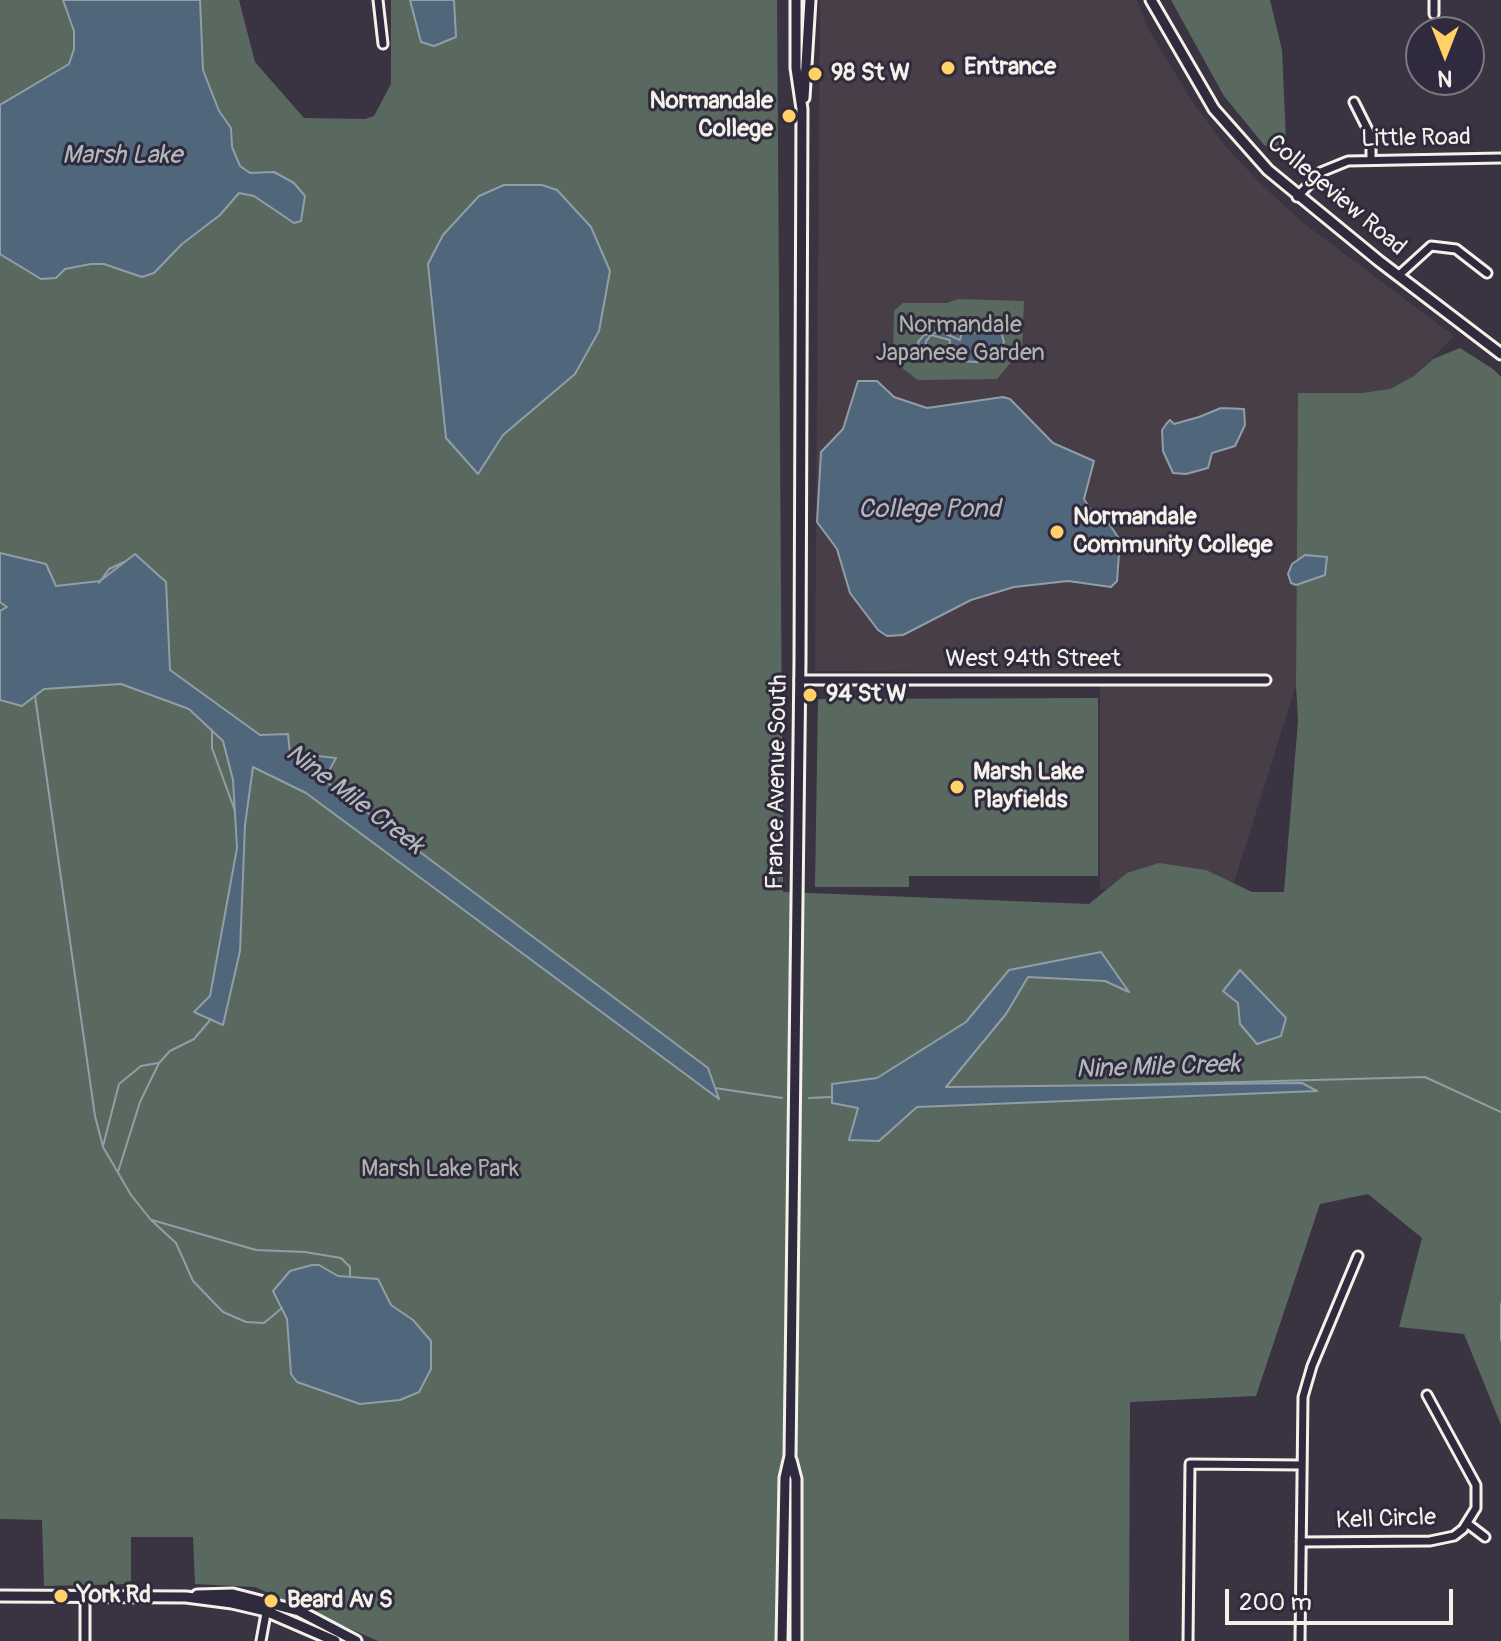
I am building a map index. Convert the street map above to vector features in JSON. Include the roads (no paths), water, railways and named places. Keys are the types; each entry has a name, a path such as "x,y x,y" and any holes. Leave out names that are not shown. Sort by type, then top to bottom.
{"main road":[{"name":"France Avenue South","path":"796,0 796,68 802,109"},
{"name":"France Avenue South","path":"782,1641 785,1478 790,1456 802,109 808,70 810,0"},
{"name":"Collegeview Road","path":"1151,0 1214,109 1268,170 1297,197 1501,354"},
{"name":"France Avenue South","path":"790,1456 796,1479 796,1641"},
{"path":"0,1596 186,1597 267,1606 299,1611 356,1641"},
{"path":"267,1606 335,1641"}],"street":[{"path":"378,0 383,44"},
{"path":"1434,0 1434,14"},
{"path":"1354,102 1371,136 1371,159"},
{"name":"Little Road","path":"1297,197 1333,165 1371,159 1501,158"},
{"path":"1398,276 1431,246 1456,249 1487,273"},
{"name":"West 94th Street","path":"799,680 1266,680"},
{"path":"1300,1641 1302,1413 1307,1381 1358,1256"},
{"name":"Kell Circle","path":"1301,1542 1430,1541 1454,1536 1468,1524 1476,1508 1476,1485 1427,1395"},
{"path":"1188,1641 1190,1464 1302,1465"},
{"path":"1468,1524 1485,1537"},
{"path":"85,1596 85,1641"},
{"path":"261,1641 267,1606"}],"water":[{"name":"Marsh Lake","path":"63,0 200,0 203,70 219,111 231,128 232,147 240,166 250,173 274,172 294,183 305,196 301,221 294,223 254,196 239,193 220,215 182,244 154,273 142,277 104,264 91,264 65,269 56,278 41,279 0,254 0,105 69,64 74,49 74,31"},
{"path":"410,0 454,0 456,37 434,46 421,42"},
{"path":"504,185 542,185 557,190 591,227 610,271 599,331 575,374 503,435 478,474 446,438 428,264 443,235 479,196"},
{"path":"993,330 1002,335 1004,342 994,358 978,362 958,361 949,349 950,340 931,335 926,341 924,361 918,342 924,335 941,332 960,340 962,331 974,333"},
{"name":"College Pond","path":"858,381 877,381 894,397 927,408 1003,397 1010,399 1053,443 1094,461 1084,499 1092,512 1106,510 1104,516 1120,540 1117,581 1111,587 1068,581 1014,587 971,600 903,635 887,636 878,630 850,593 837,549 817,522 821,452 843,429"},
{"path":"1221,408 1244,409 1245,425 1235,446 1212,453 1208,468 1186,474 1173,473 1163,451 1162,430 1167,423 1170,420 1174,424"},
{"path":"0,553 46,564 56,586 100,581 135,554 166,582 170,670 260,735 288,734 290,753 336,758 324,780 708,1068 719,1099 306,793 253,767 245,825 240,951 223,1025 194,1012 210,996 237,848 233,780 223,741 189,709 121,684 44,689 22,706 0,700 0,611 7,607 0,602"},
{"path":"1305,555 1327,557 1325,575 1296,585 1291,583 1288,574 1292,564"},
{"path":"1101,952 1129,992 1105,981 1028,977 1006,1014 946,1087 1302,1083 1317,1091 917,1107 879,1141 849,1140 858,1108 832,1103 832,1084 877,1078 966,1022 1009,970"},
{"path":"1240,970 1286,1018 1281,1036 1257,1044 1240,1024 1238,1003 1223,991"},
{"path":"319,1265 338,1276 378,1279 391,1305 413,1320 431,1341 431,1369 419,1392 400,1400 360,1404 297,1382 291,1374 287,1319 273,1291 290,1271"}],"waterway":[{"name":"Nine Mile Creek","path":"99,583 109,569 124,562"},
{"path":"35,696 95,1116 103,1147 131,1195 151,1220 176,1243 193,1281 223,1312 246,1322 264,1323 282,1308"},
{"path":"212,730 212,748 235,811"},
{"path":"118,1172 140,1102 159,1063 170,1051 194,1039 211,1019"},
{"path":"103,1146 119,1084 141,1066 158,1063"},
{"name":"Nine Mile Creek","path":"1130,1085 1425,1077 1501,1112"},
{"name":"Nine Mile Creek","path":"715,1088 782,1098"},
{"name":"Nine Mile Creek","path":"809,1098 832,1097"},
{"path":"152,1220 256,1250 305,1252 341,1258 350,1267 350,1277"},
{"name":"Nine Mile Creek","path":"1501,1304 1501,1340"}],"place":[{"name":"Entrance","path":"948,68"},
{"name":"98 St W","path":"815,74"},
{"name":"Normandale College","path":"789,116"},
{"name":"Normandale Community College","path":"1057,532"},
{"name":"94 St W","path":"810,695"},
{"name":"Marsh Lake Playfields","path":"957,787"},
{"name":"York Rd","path":"61,1596"},
{"name":"Beard Av S","path":"271,1601"}],"park label":[{"name":"Normandale Japanese Garden","path":"960,340"},
{"name":"Marsh Lake Park","path":"440,1170"}]}
